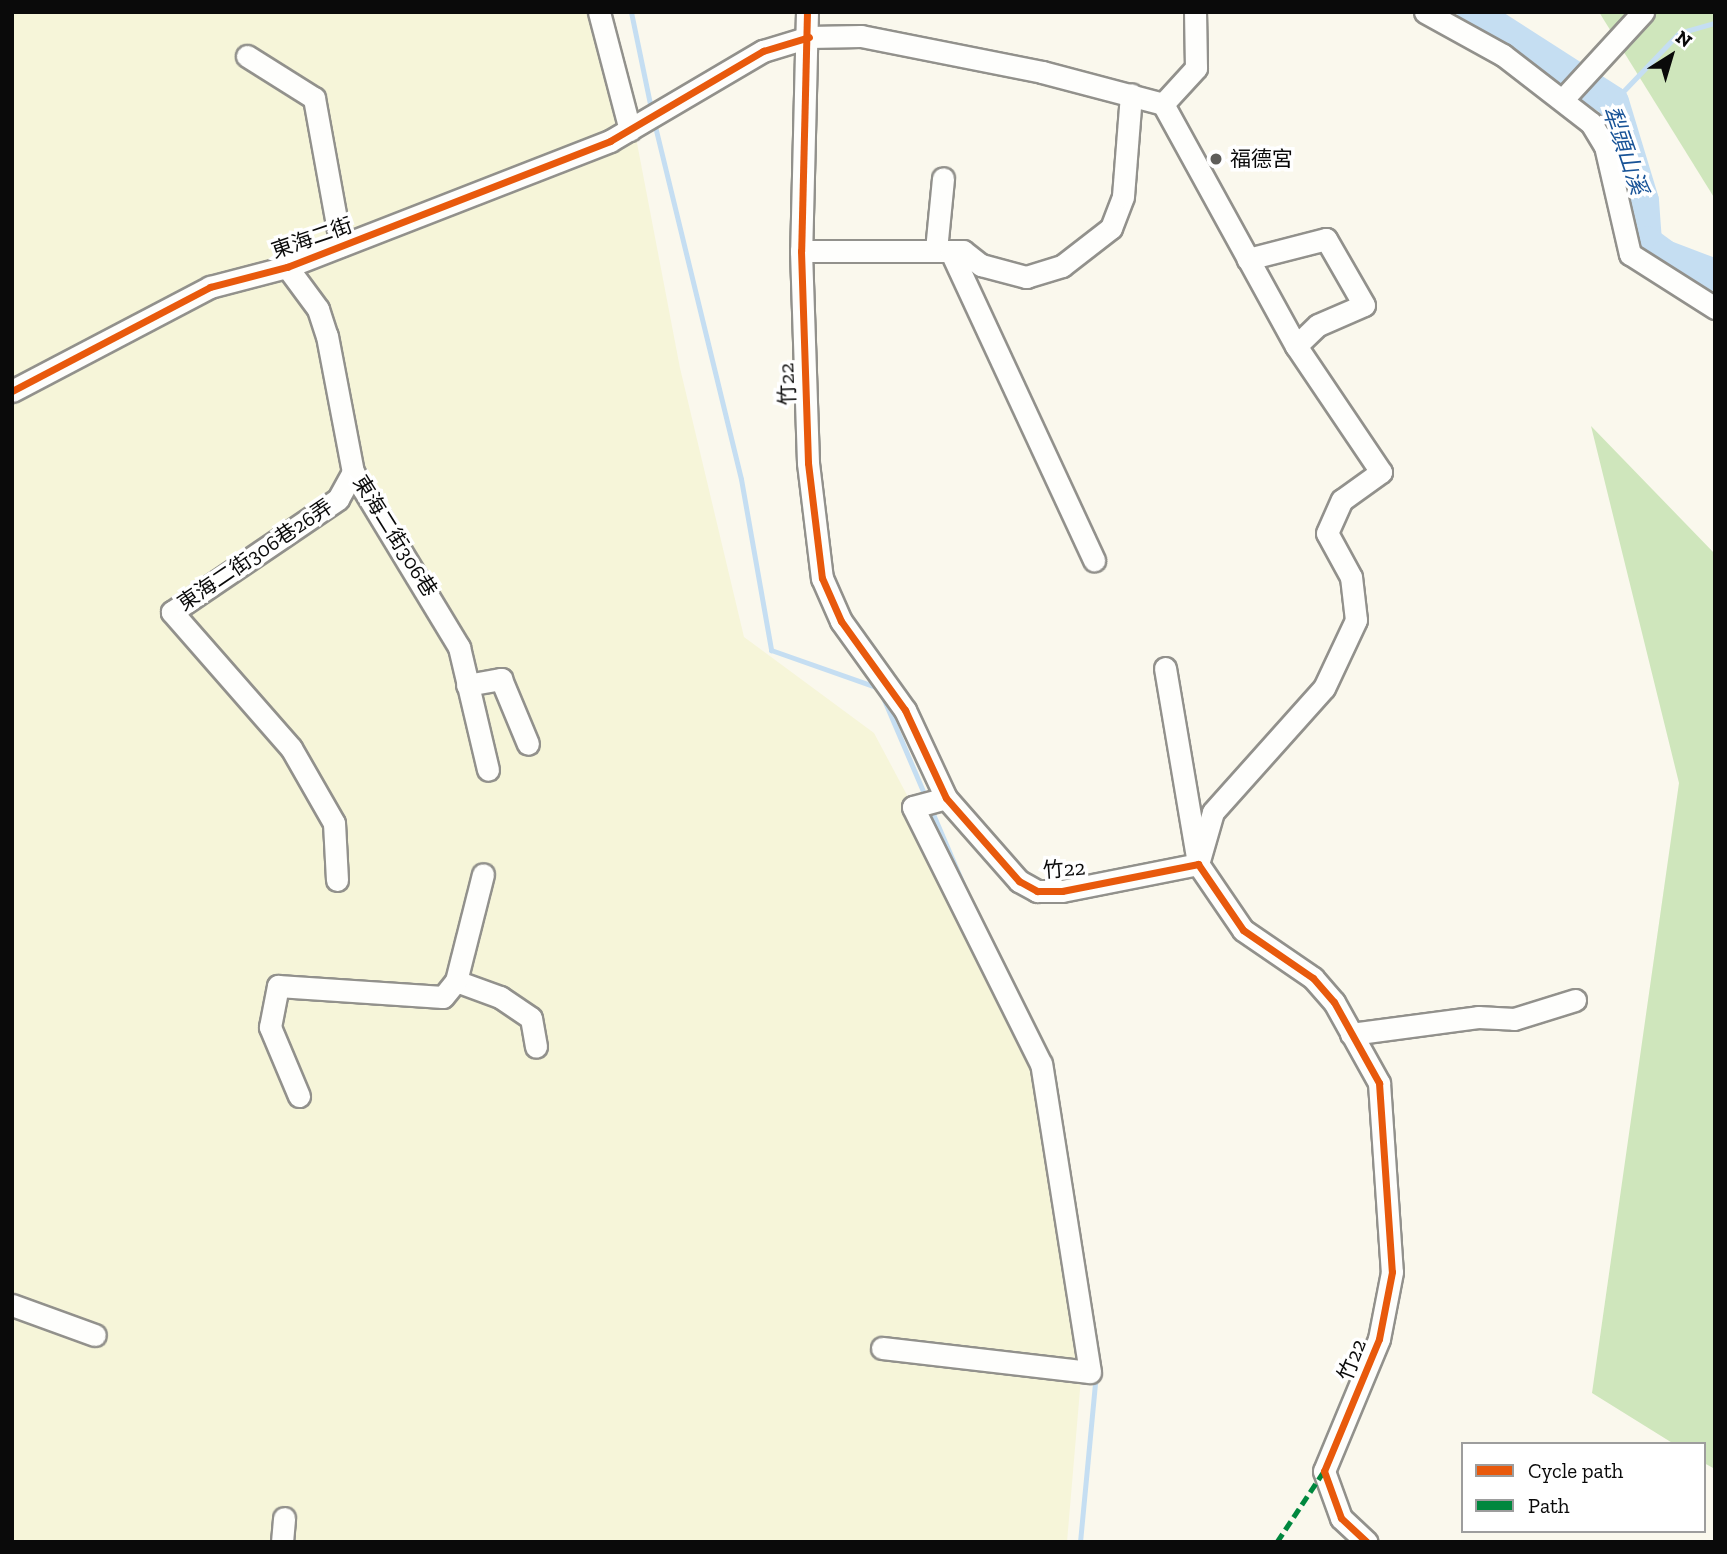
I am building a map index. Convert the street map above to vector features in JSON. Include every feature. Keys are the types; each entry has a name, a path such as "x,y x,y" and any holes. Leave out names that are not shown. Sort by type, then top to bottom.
{"street":[{"path":"599,12 630,130"},
{"name":"竹22","path":"807,12 809,37 801,251 808,463 822,578 841,621 905,710 946,797 1019,881 1037,891 1198,864 1243,930 1326,990 1379,1083 1391,1300 1324,1471 1341,1518 1367,1542"},
{"path":"1195,12 1196,68 1163,104 1296,346 1381,472 1342,500 1327,533 1350,578 1356,620 1324,688 1213,812 1198,864"},
{"path":"1425,12 1564,97 1605,146 1630,254 1653,273 1688,287 1715,308"},
{"path":"1564,97 1605,57 1643,12"},
{"name":"東海二街","path":"12,391 210,287 286,267 630,130 763,51 809,37 861,36 923,47 1131,94 1163,104"},
{"path":"247,56 314,99 341,246"},
{"path":"950,251 981,265 1026,277 1062,266 1111,228 1123,196 1131,94"},
{"path":"943,178 950,251 1094,560"},
{"path":"1248,259 1326,239 1364,305 1318,325 1296,346"},
{"path":"801,251 996,253"},
{"name":"東海二街306巷","path":"286,267 318,309 327,336 353,472 435,598 459,646 488,770"},
{"name":"東海二街306巷26弄","path":"337,880 334,823 291,748 172,612 338,499 353,472"},
{"path":"1164,668 1198,864"},
{"path":"467,685 501,679 528,744"},
{"path":"882,1348 1090,1371 1041,1064 913,807 946,797"},
{"path":"299,1096 270,1027 278,986 443,997 456,981 483,874"},
{"path":"456,981 500,997 531,1018 536,1047"},
{"path":"1351,1034 1478,1017 1514,1019 1575,1000"},
{"path":"12,1305 95,1335"},
{"path":"282,1542 284,1518"}],"green space":[{"path":"12,12 612,12 680,368 744,637 874,733 1024,1015 1081,1378 1067,1542 12,1542"},
{"path":"1599,12 1715,12 1715,199"},
{"path":"1591,426 1715,554 1715,1469 1706,1464 1706,1442 1671,1442 1592,1393 1679,783"}],"waterway":[{"path":"631,12 651,109"},
{"name":"犁頭山溪","path":"1473,12 1613,102 1643,201 1646,242 1665,256 1715,275"},
{"path":"1613,102 1679,33 1715,23"},
{"path":"654,122 741,479 771,650 879,688 926,798"},
{"path":"930,807 963,884"},
{"path":"992,943 1044,1050"},
{"path":"1080,1542 1096,1374"}],"marked path":[{"path":"1277,1542 1324,1471"}],"cycle path":[{"path":"807,12 801,251 808,463 822,578 841,621 905,710 946,798 1019,881 1037,891 1062,891 1198,864 1243,930 1313,978 1334,1002 1379,1083 1392,1272 1379,1339 1324,1471 1341,1518 1367,1542"},
{"path":"12,391 210,287 287,267 610,141 763,51 809,37"}],"place":[{"name":"福德宮","path":"1216,159"}]}
